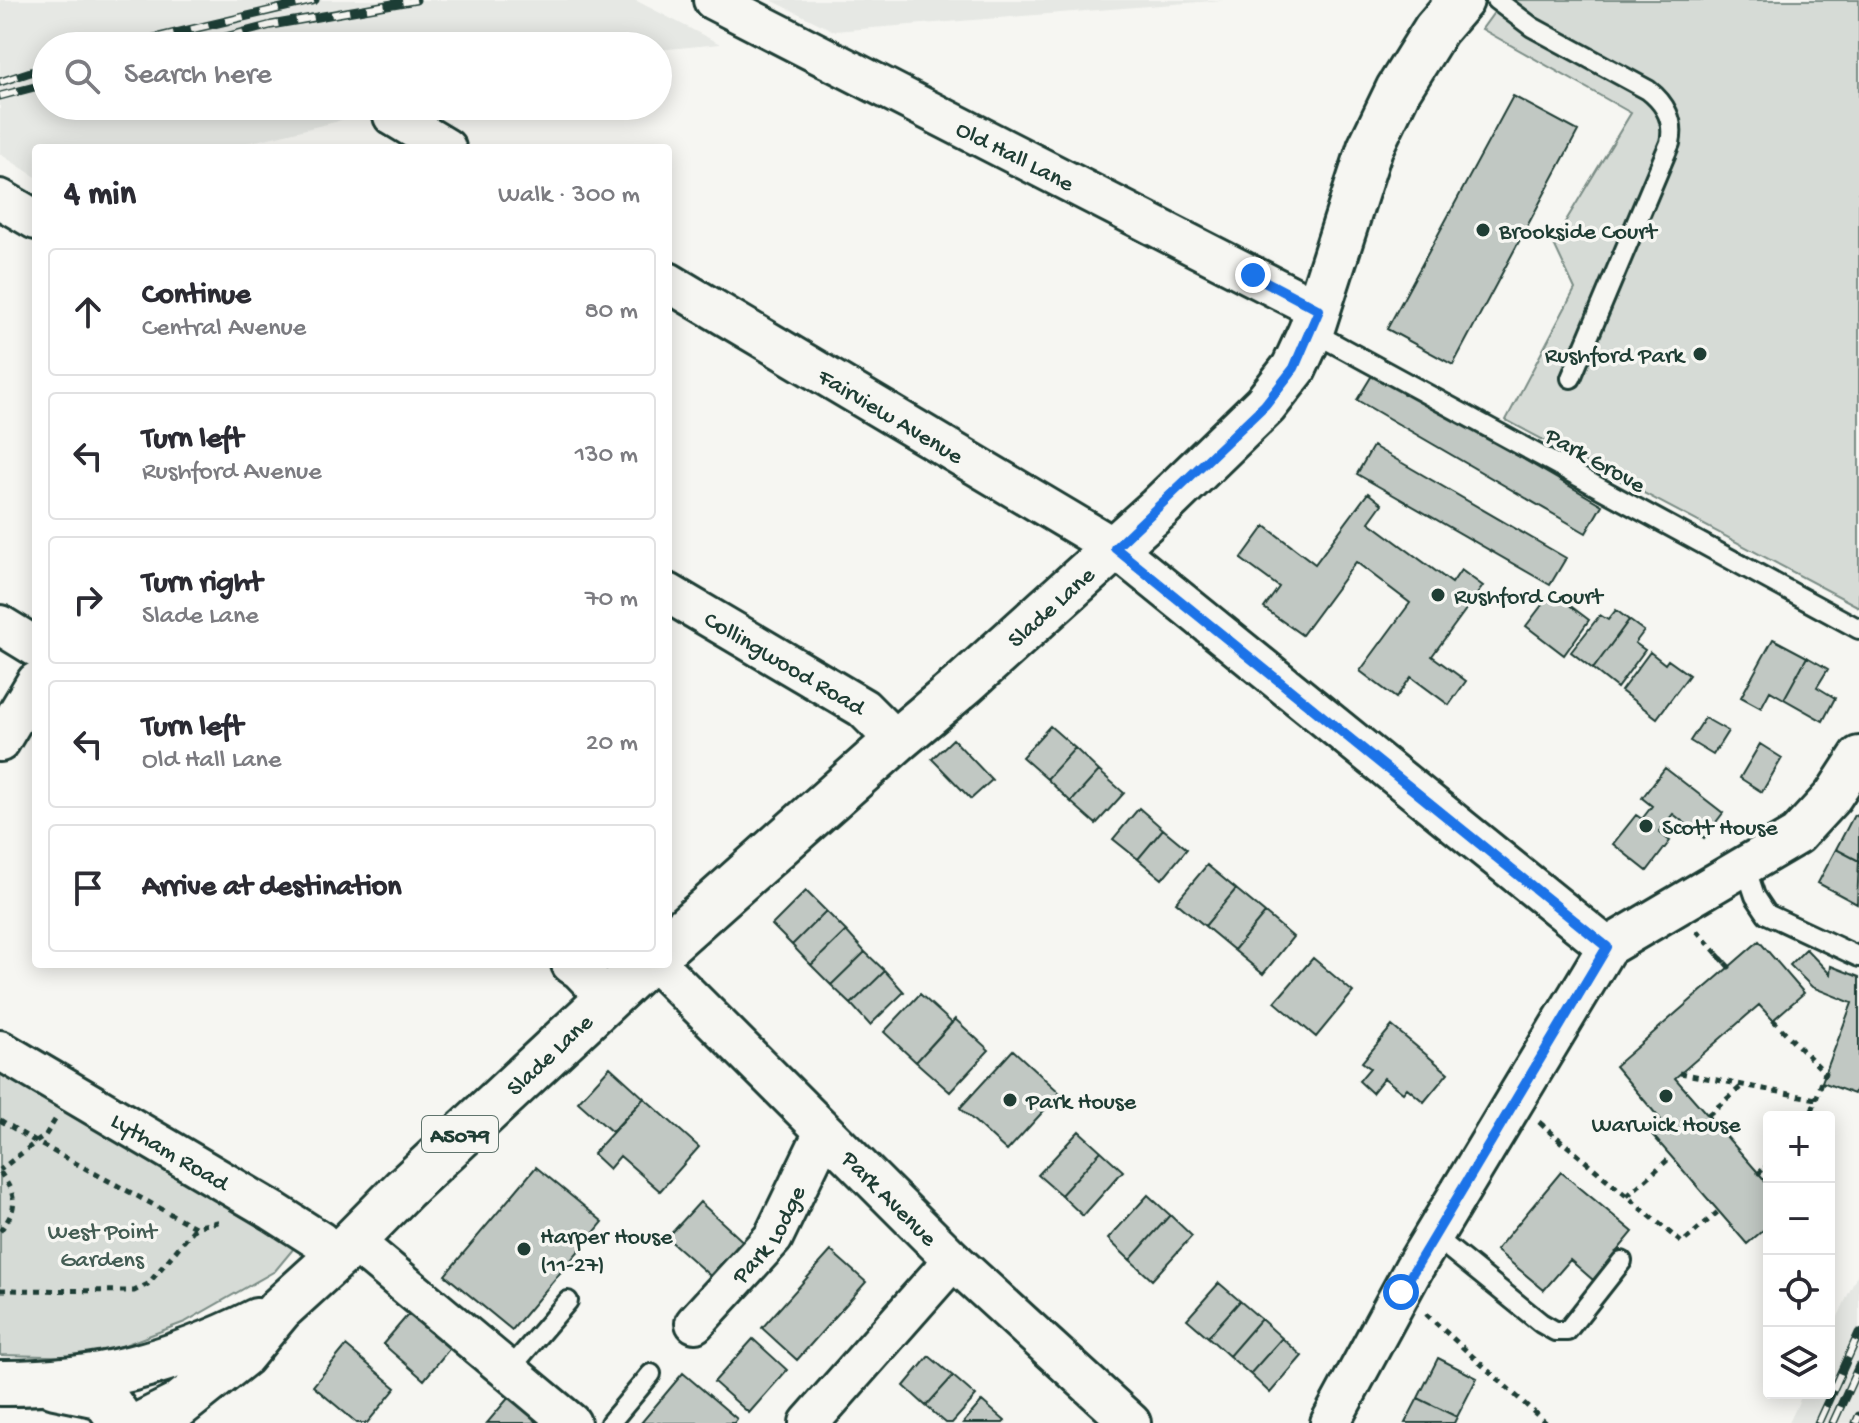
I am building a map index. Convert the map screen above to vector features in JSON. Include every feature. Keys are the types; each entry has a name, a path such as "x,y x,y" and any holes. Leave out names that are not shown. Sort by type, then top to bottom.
{"main road":[{"name":"Slade Lane","path":"672,940 1115,548 1265,405 1294,368 1315,320 1370,148 1398,90 1436,29 1461,0"},
{"name":"Slade Lane","path":"144,1423 178,1406 242,1355 280,1309 452,1142 641,968"},
{"name":"Slade Lane","path":"0,1383 45,1383 119,1373 214,1342 280,1309"},
{"path":"45,1383 103,1396 119,1423"}],"street":[{"name":"Old Hall Lane","path":"713,0 1315,320"},
{"path":"400,120 439,144"},
{"path":"0,199 32,218"},
{"name":"Fairview Avenue","path":"672,284 1115,548 1607,947"},
{"name":"Collingwood Road","path":"672,595 863,708 896,741"},
{"path":"0,625 32,645"},
{"path":"0,742 32,689"},
{"path":"1330,1423 1401,1292 1607,947 1797,835 1833,796 1859,756"},
{"path":"577,968 607,998"},
{"name":"Park Avenue","path":"661,968 953,1260 1131,1423"},
{"name":"Lytham Road","path":"0,1050 320,1241 344,1249 509,1370 571,1423"},
{"name":"Park Lodge","path":"695,1323 773,1238 824,1132"},
{"path":"809,1423 953,1260"}],"lane":[{"path":"1496,0 1532,27 1648,90 1660,100 1672,125 1670,143 1571,378"},
{"name":"Park Grove","path":"1315,320 1859,629"},
{"path":"1745,866 1755,896 1767,914 1859,957"},
{"path":"1434,1236 1529,1314 1555,1331 1567,1331 1622,1261"},
{"path":"509,1370 568,1301"},
{"path":"610,1423 651,1374"}],"path":[{"path":"1676,906 1729,967 1716,953"},
{"path":"1773,1020 1825,1073 1812,1111"},
{"path":"1680,1073 1816,1099"},
{"path":"1708,1115 1743,1085"},
{"path":"1514,1102 1562,1143"},
{"path":"1514,1102 1682,1243 1719,1211"},
{"path":"0,1231 11,1217 15,1203 0,1171 45,1136 62,1110"},
{"path":"0,1120 195,1227"},
{"path":"1627,1197 1671,1157"},
{"path":"0,1290 134,1291 148,1284 195,1227 234,1218"},
{"path":"1401,1292 1546,1423"}],"shaded area":[{"path":"0,0 635,0 720,44 672,49 672,32 32,32 32,120 340,120 244,144 32,144 32,174 0,154"},
{"path":"771,0 1224,0 834,31"},
{"path":"1859,1271 1859,1423 1789,1423 1800,1399 1835,1399 1835,1323"}],"green space":[{"name":"Rushford Park","path":"1503,0 1859,0 1859,607 1506,420 1575,289 1553,242 1631,113 1482,29"},
{"name":"West Point Gardens","path":"0,1068 299,1242 275,1271 185,1322 93,1357 0,1355"}],"building":[{"name":"Brookside Court","path":"1513,96 1578,131 1453,365 1387,329"},
{"path":"1374,372 1602,505 1586,533 1357,400"},
{"path":"1373,446 1566,558 1550,585 1357,474"},
{"name":"Rushford Court","path":"1368,493 1382,504 1369,522 1452,583 1461,570 1483,586 1432,656 1466,681 1449,705 1411,677 1396,698 1360,671 1410,603 1356,562 1302,635 1264,608 1279,587 1241,559 1265,526 1315,564"},
{"path":"1552,592 1589,620 1564,655 1526,626"},
{"path":"1616,610 1629,620 1593,669 1571,652 1600,615 1608,620"},
{"path":"1629,620 1644,631 1635,643 1645,650 1617,688 1593,669"},
{"path":"1773,639 1807,657 1784,699 1770,691 1761,708 1741,697"},
{"path":"1650,652 1665,664 1668,660 1689,675 1657,718 1621,691"},
{"path":"1807,657 1828,669 1817,687 1835,698 1823,721 1784,699"},
{"path":"1705,718 1728,731 1713,755 1690,741"},
{"path":"1050,726 1075,748 1047,779 1022,757"},
{"path":"953,739 992,780 971,799 932,759"},
{"path":"1760,744 1782,758 1762,792 1740,778"},
{"path":"1075,748 1099,771 1071,802 1047,779"},
{"name":"Scott House","path":"1665,768 1723,813 1704,838 1673,814 1659,832 1670,841 1647,871 1613,844 1636,815 1642,819 1652,806 1642,798"},
{"path":"1099,771 1124,793 1096,824 1071,802"},
{"path":"1139,808 1163,829 1138,859 1113,839"},
{"path":"1854,815 1859,817 1859,861 1836,849"},
{"path":"1163,829 1187,849 1162,879 1138,859"},
{"path":"1836,849 1859,861 1857,904 1818,883"},
{"path":"1207,865 1236,889 1205,926 1176,902"},
{"path":"1236,889 1265,913 1234,950 1205,926"},
{"path":"806,891 826,911 792,945 772,925"},
{"path":"826,911 846,931 811,965 792,945"},
{"path":"1265,913 1293,937 1263,974 1234,950"},
{"path":"846,931 865,952 831,985 811,965"},
{"name":"Warwick House","path":"1759,941 1804,993 1773,1020 1759,1005 1675,1078 1763,1178 1763,1230 1747,1244 1649,1131 1661,1120 1615,1066"},
{"path":"1806,949 1830,974 1831,966 1859,977 1859,1080 1854,1094 1822,1082 1852,1003 1812,987 1790,965"},
{"path":"865,952 885,971 851,1004 831,985"},
{"path":"1313,958 1353,992 1316,1037 1275,1002"},
{"path":"885,971 904,992 870,1025 851,1004"},
{"path":"920,994 952,1023 916,1062 884,1032"},
{"path":"955,1019 989,1050 950,1092 916,1062"},
{"path":"1392,1026 1448,1073 1424,1102 1407,1088 1403,1093 1384,1078 1372,1093 1359,1081 1370,1068 1362,1062"},
{"name":"Park House","path":"1013,1050 1060,1093 1007,1151 960,1108"},
{"path":"610,1067 644,1098 612,1132 578,1102"},
{"path":"644,1098 699,1147 660,1191 620,1156 609,1169 593,1154"},
{"path":"1079,1131 1101,1151 1061,1195 1038,1175"},
{"path":"1101,1151 1123,1171 1083,1216 1061,1195"},
{"name":"Harper House (11-27)","path":"536,1167 603,1222 512,1330 445,1275"},
{"path":"1561,1172 1633,1232 1593,1280 1570,1260 1544,1290 1496,1250"},
{"path":"1148,1195 1170,1215 1130,1260 1108,1239"},
{"path":"700,1202 748,1246 716,1281 667,1238"},
{"path":"1170,1215 1192,1236 1152,1280 1130,1260"},
{"path":"831,1251 866,1282 797,1360 762,1328"},
{"path":"1219,1283 1240,1301 1208,1337 1187,1319"},
{"path":"1240,1301 1261,1319 1229,1356 1208,1337"},
{"path":"413,1309 454,1343 424,1380 383,1344"},
{"path":"1261,1319 1282,1338 1250,1374 1229,1356"},
{"path":"1282,1338 1302,1356 1270,1393 1250,1374"},
{"path":"753,1339 787,1370 749,1413 714,1382"},
{"path":"346,1346 396,1388 367,1423 357,1423 313,1386"},
{"path":"929,1356 953,1376 926,1406 904,1386"},
{"path":"1438,1358 1477,1378 1457,1417 1418,1398"},
{"path":"683,1373 737,1419 734,1423 641,1423"},
{"path":"953,1376 976,1396 952,1423 946,1423 926,1406"},
{"path":"515,1390 544,1415 538,1423 487,1423"},
{"path":"1418,1398 1457,1417 1454,1423 1405,1423"},
{"path":"982,1401 1005,1421 963,1423"}],"railway":[{"path":"180,32 315,0"},
{"path":"244,32 416,0"},
{"path":"0,82 32,72"},
{"path":"0,96 32,88"},
{"path":"1818,1423 1859,1333"},
{"path":"1833,1423 1859,1366"},
{"path":"1856,1423 1859,1416"}],"place":[{"name":"Brookside Court","path":"1483,230"},
{"name":"Rushford Park","path":"1700,354"},
{"name":"Rushford Court","path":"1438,595"},
{"name":"Scott House","path":"1646,826"},
{"name":"Warwick House","path":"1666,1096"},
{"name":"Park House","path":"1010,1100"},
{"name":"Harper House (11-27)","path":"524,1249"}],"route":[{"path":"1253,275 1319,310 1294,368 1244,428 1115,548 1607,947 1401,1292"}]}
